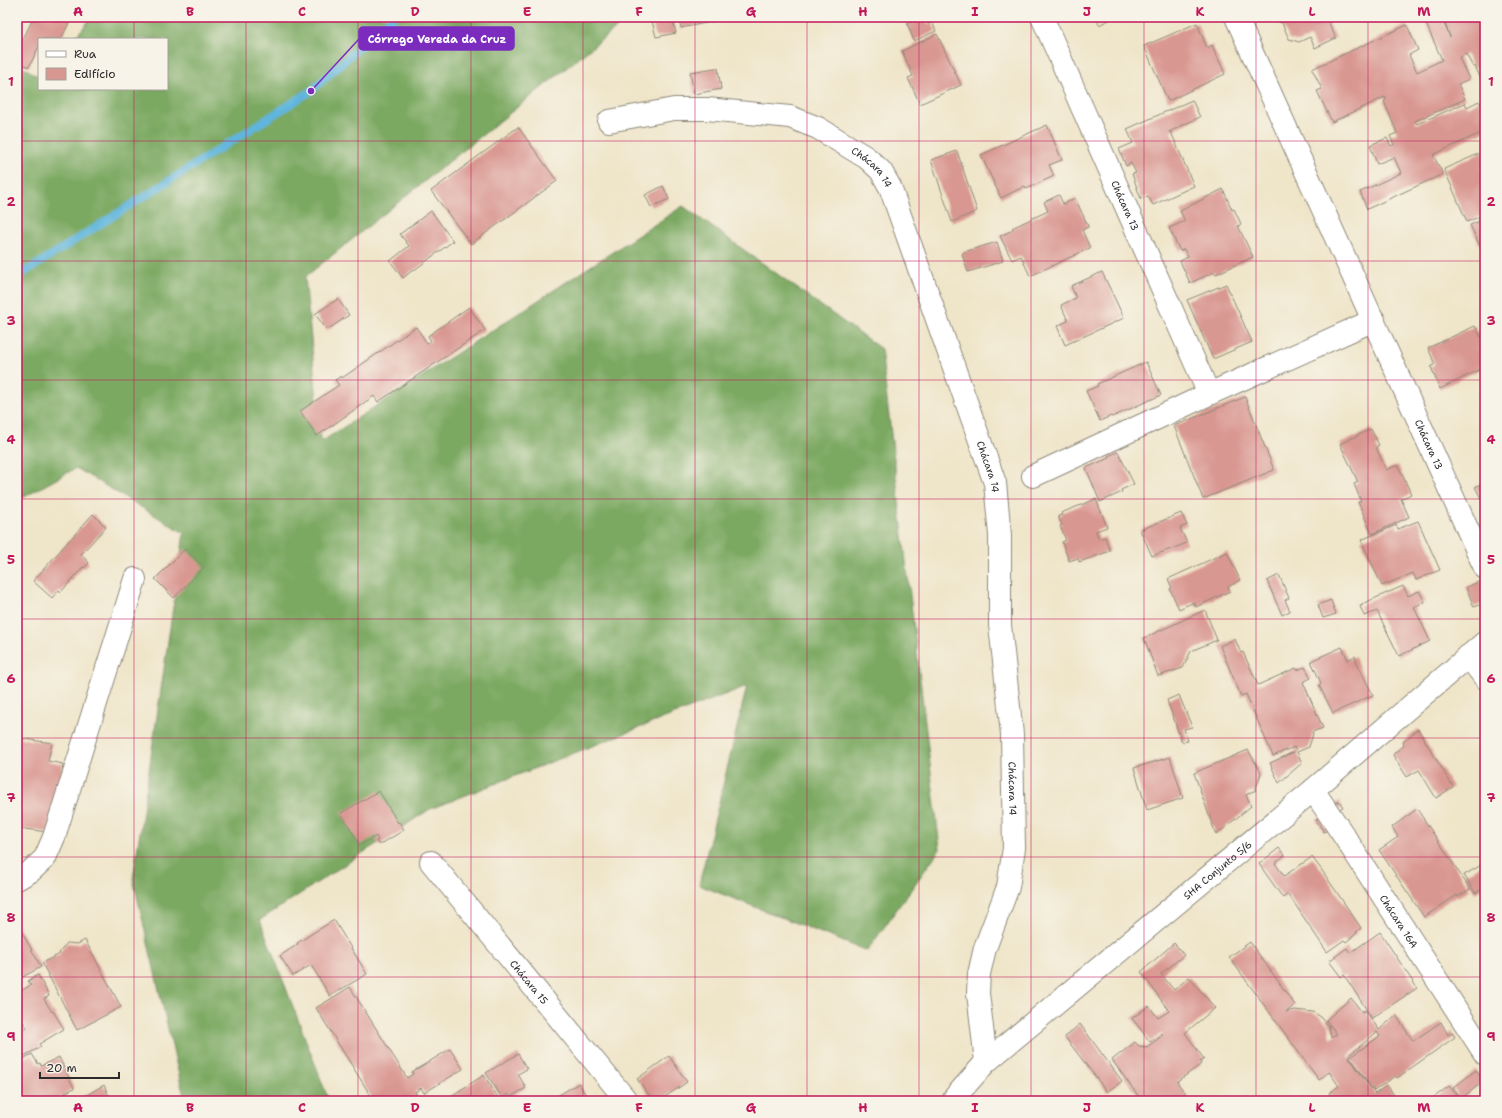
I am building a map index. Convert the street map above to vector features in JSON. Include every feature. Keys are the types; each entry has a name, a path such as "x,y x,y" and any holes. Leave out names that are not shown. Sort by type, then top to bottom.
{"street":[{"name":"Chácara 13","path":"1042,17 1208,394"},
{"name":"Chácara 13","path":"1236,17 1485,568"},
{"name":"Chácara 14","path":"609,121 674,109 707,109 790,117 818,128 867,158 881,171 890,187 995,483 998,506 1000,535 1000,625 1012,734 1014,848 1008,887 985,948 979,974 978,993 986,1062"},
{"path":"1033,476 1208,394 1374,320"},
{"path":"17,879 31,871 45,858 54,837 135,579"},
{"name":"SHA Conjunto 5/6","path":"953,1101 986,1062 1313,790 1485,642"},
{"path":"1468,656 1485,678"},
{"name":"Chácara 16A","path":"1313,790 1485,1054"},
{"name":"Chácara 15","path":"431,862 627,1101"}],"green space":[{"path":"92,17 630,17 305,277 321,442 683,206 881,349 940,849 867,951 699,885 747,686 430,809 260,920 329,1101 185,1101 133,879 184,533 76,468 17,501 17,63 38,76 38,90 168,90 168,38 75,38"}],"building":[{"path":"17,17 23,17 17,29"},
{"path":"34,17 72,17 62,38 38,38 38,48 29,67 17,62 17,51"},
{"path":"651,17 672,17 676,33 656,37"},
{"path":"679,17 731,17 731,18 681,28"},
{"path":"920,17 924,17 928,24 932,22 936,31 914,41 907,23"},
{"path":"1096,17 1115,17 1099,25"},
{"path":"1277,17 1326,17 1336,38 1315,48 1310,37 1299,42 1289,39 1282,23 1279,22"},
{"path":"1423,17 1441,17 1450,37 1444,21 1452,17 1485,17 1485,88 1475,66 1473,67 1466,54 1459,58 1469,79 1458,84 1465,99 1415,121 1417,124 1465,103 1467,107 1479,101 1481,105 1485,103 1485,131 1433,155 1443,174 1367,209 1360,192 1401,173 1394,157 1377,164 1370,145 1387,138 1391,146 1394,145 1390,136 1397,133 1384,101 1386,100 1385,97 1332,122 1317,91 1322,89 1312,69 1407,25 1418,50 1409,55 1417,72 1442,60"},
{"path":"1197,23 1207,48 1212,45 1225,74 1168,101 1144,46"},
{"path":"937,34 961,85 920,104 908,78 913,76 902,51"},
{"path":"718,68 721,89 694,94 690,72"},
{"path":"1192,100 1200,117 1169,132 1171,132 1194,186 1153,205 1148,196 1141,199 1132,174 1136,173 1131,163 1126,166 1119,149 1133,143 1127,129"},
{"path":"1047,125 1062,160 1049,165 1054,176 1026,189 1025,186 1001,198 981,155"},
{"path":"518,127 557,181 471,244 431,191"},
{"path":"957,151 977,211 952,222 931,160"},
{"path":"1485,151 1485,214 1467,222 1444,169"},
{"path":"663,186 669,199 651,207 645,195"},
{"path":"1223,189 1232,210 1234,209 1241,224 1238,226 1253,257 1216,274 1214,272 1190,283 1180,261 1188,257 1184,249 1180,251 1169,228 1185,221 1180,211"},
{"path":"1059,195 1063,204 1075,198 1088,226 1082,230 1090,248 1030,276 1021,256 1012,260 1000,236 1013,230 1012,228 1048,211 1044,202"},
{"path":"431,211 453,241 403,278 390,261 409,246 400,234"},
{"path":"1485,219 1485,244 1480,246 1470,225"},
{"path":"997,242 1003,261 968,272 962,254 964,252"},
{"path":"1102,272 1124,318 1065,345 1057,326 1068,321 1061,305 1076,298 1071,286"},
{"path":"1226,284 1252,342 1213,359 1187,300"},
{"path":"338,299 349,315 327,330 315,314"},
{"path":"469,307 485,330 378,402 374,396 317,436 300,411 339,385 335,380 341,376 342,378 416,327 427,343 431,341 428,336"},
{"path":"1475,326 1481,337 1485,335 1485,367 1440,389 1431,367 1435,364 1428,348"},
{"path":"1146,362 1161,395 1100,421 1086,391 1098,386 1097,384"},
{"path":"1245,397 1274,470 1203,499 1174,426"},
{"path":"1371,429 1379,445 1376,447 1386,470 1398,465 1411,494 1401,499 1409,517 1372,534 1358,502 1361,501 1354,484 1358,482 1340,444"},
{"path":"1118,452 1134,484 1121,490 1122,492 1100,502 1086,468 1109,458 1108,456"},
{"path":"1485,482 1485,506 1475,487"},
{"path":"1096,499 1107,527 1096,531 1099,539 1105,537 1110,551 1079,562 1078,558 1069,561 1062,542 1066,540 1060,526 1062,525 1058,516 1062,515 1061,513"},
{"path":"1181,513 1187,525 1180,528 1187,543 1152,556 1140,530"},
{"path":"93,514 106,527 81,554 89,563 84,568 83,567 61,592 59,590 52,598 33,581"},
{"path":"1418,521 1440,570 1416,580 1413,573 1382,586 1361,540 1396,525 1398,529"},
{"path":"185,549 204,567 174,598 155,579"},
{"path":"1227,552 1240,580 1228,587 1230,591 1196,607 1194,602 1179,609 1170,589 1172,588 1168,579"},
{"path":"1279,575 1289,598 1285,600 1290,611 1282,615 1267,581"},
{"path":"1484,580 1485,603 1474,607 1466,587"},
{"path":"1403,586 1408,596 1419,591 1425,602 1414,607 1430,641 1399,656 1377,611 1364,616 1360,606"},
{"path":"1331,600 1336,614 1323,618 1318,605"},
{"path":"1205,610 1217,640 1191,651 1183,668 1158,676 1144,638"},
{"path":"1235,639 1241,653 1243,652 1258,685 1296,668 1297,670 1305,667 1311,678 1303,682 1323,728 1312,732 1313,734 1309,747 1297,752 1302,763 1279,783 1270,763 1296,751 1294,747 1273,756 1246,694 1241,696 1220,646"},
{"path":"1342,647 1348,660 1355,656 1358,666 1373,695 1333,713 1319,685 1321,683 1311,661"},
{"path":"1179,695 1192,727 1184,729 1188,741 1182,742 1167,700"},
{"path":"1418,729 1453,787 1436,798 1419,770 1407,777 1393,755 1404,746 1403,742"},
{"path":"17,738 52,743 48,761 63,764 55,833 17,828"},
{"path":"1248,750 1261,773 1255,791 1246,795 1251,806 1216,835 1194,773"},
{"path":"1170,757 1183,798 1147,810 1134,768"},
{"path":"379,791 398,823 399,822 404,830 381,844 378,844 376,841 378,840 376,836 360,845 341,813"},
{"path":"1339,801 1343,807 1337,811 1333,805"},
{"path":"1417,809 1470,889 1458,897 1457,895 1424,917 1379,850 1398,837 1392,827"},
{"path":"1321,817 1330,829 1324,832 1316,820"},
{"path":"1279,848 1285,855 1275,863 1284,876 1312,857 1321,869 1361,928 1346,942 1344,940 1327,952 1288,894 1283,898 1259,864"},
{"path":"1485,863 1485,888 1475,893 1464,875"},
{"path":"334,920 367,974 330,996 311,965 293,976 280,956 298,944 297,943"},
{"path":"17,923 41,967 17,980"},
{"path":"1380,932 1417,988 1372,1018 1344,975 1341,977 1329,961 1347,948 1350,953"},
{"path":"85,940 121,1007 77,1030 42,963 60,954 59,953 67,943 78,944"},
{"path":"1250,942 1295,1005 1286,1012 1295,1010 1313,1012 1321,1017 1329,1026 1331,1038 1337,1034 1326,1020 1351,998 1362,1012 1365,1010 1379,1030 1396,1015 1413,1041 1441,1022 1448,1035 1452,1032 1455,1037 1397,1078 1395,1076 1374,1091 1350,1057 1380,1036 1377,1032 1348,1056 1375,1094 1387,1085 1398,1101 1334,1101 1329,1093 1339,1086 1329,1072 1319,1080 1229,957"},
{"path":"1174,943 1184,955 1161,974 1174,990 1189,977 1215,1008 1185,1033 1204,1059 1200,1062 1201,1064 1177,1082 1188,1097 1183,1101 1142,1101 1112,1060 1135,1042 1139,1046 1147,1047 1163,1035 1162,1033 1150,1042 1132,1018 1149,1006 1158,1018 1169,1011 1141,972"},
{"path":"38,975 49,996 44,999 64,1029 39,1044 41,1047 20,1058 18,1055 17,1056 17,1033 27,1028 17,1014 17,993 31,985 28,981"},
{"path":"350,987 407,1078 413,1074 412,1072 450,1049 463,1069 424,1093 421,1088 415,1092 417,1096 409,1101 374,1101 316,1008"},
{"path":"1080,1024 1122,1081 1107,1092 1065,1037"},
{"path":"32,1054 41,1066 59,1057 74,1088 65,1093 66,1095 55,1101 17,1101 17,1062"},
{"path":"518,1054 527,1069 518,1074 526,1088 510,1097 508,1094 502,1098 486,1073"},
{"path":"669,1056 687,1082 659,1101 654,1101 637,1079"},
{"path":"1476,1070 1484,1081 1458,1101 1429,1101 1449,1086 1456,1094 1458,1094 1453,1088"},
{"path":"484,1075 500,1101 443,1101 459,1091"},
{"path":"579,1083 585,1094 581,1097 584,1101 549,1101"},
{"path":"104,1085 111,1101 75,1101 83,1097"}],"waterway":[{"path":"17,277 311,91 393,17"}],"place":[{"name":"Córrego Vereda da Cruz","path":"311,91"}]}
